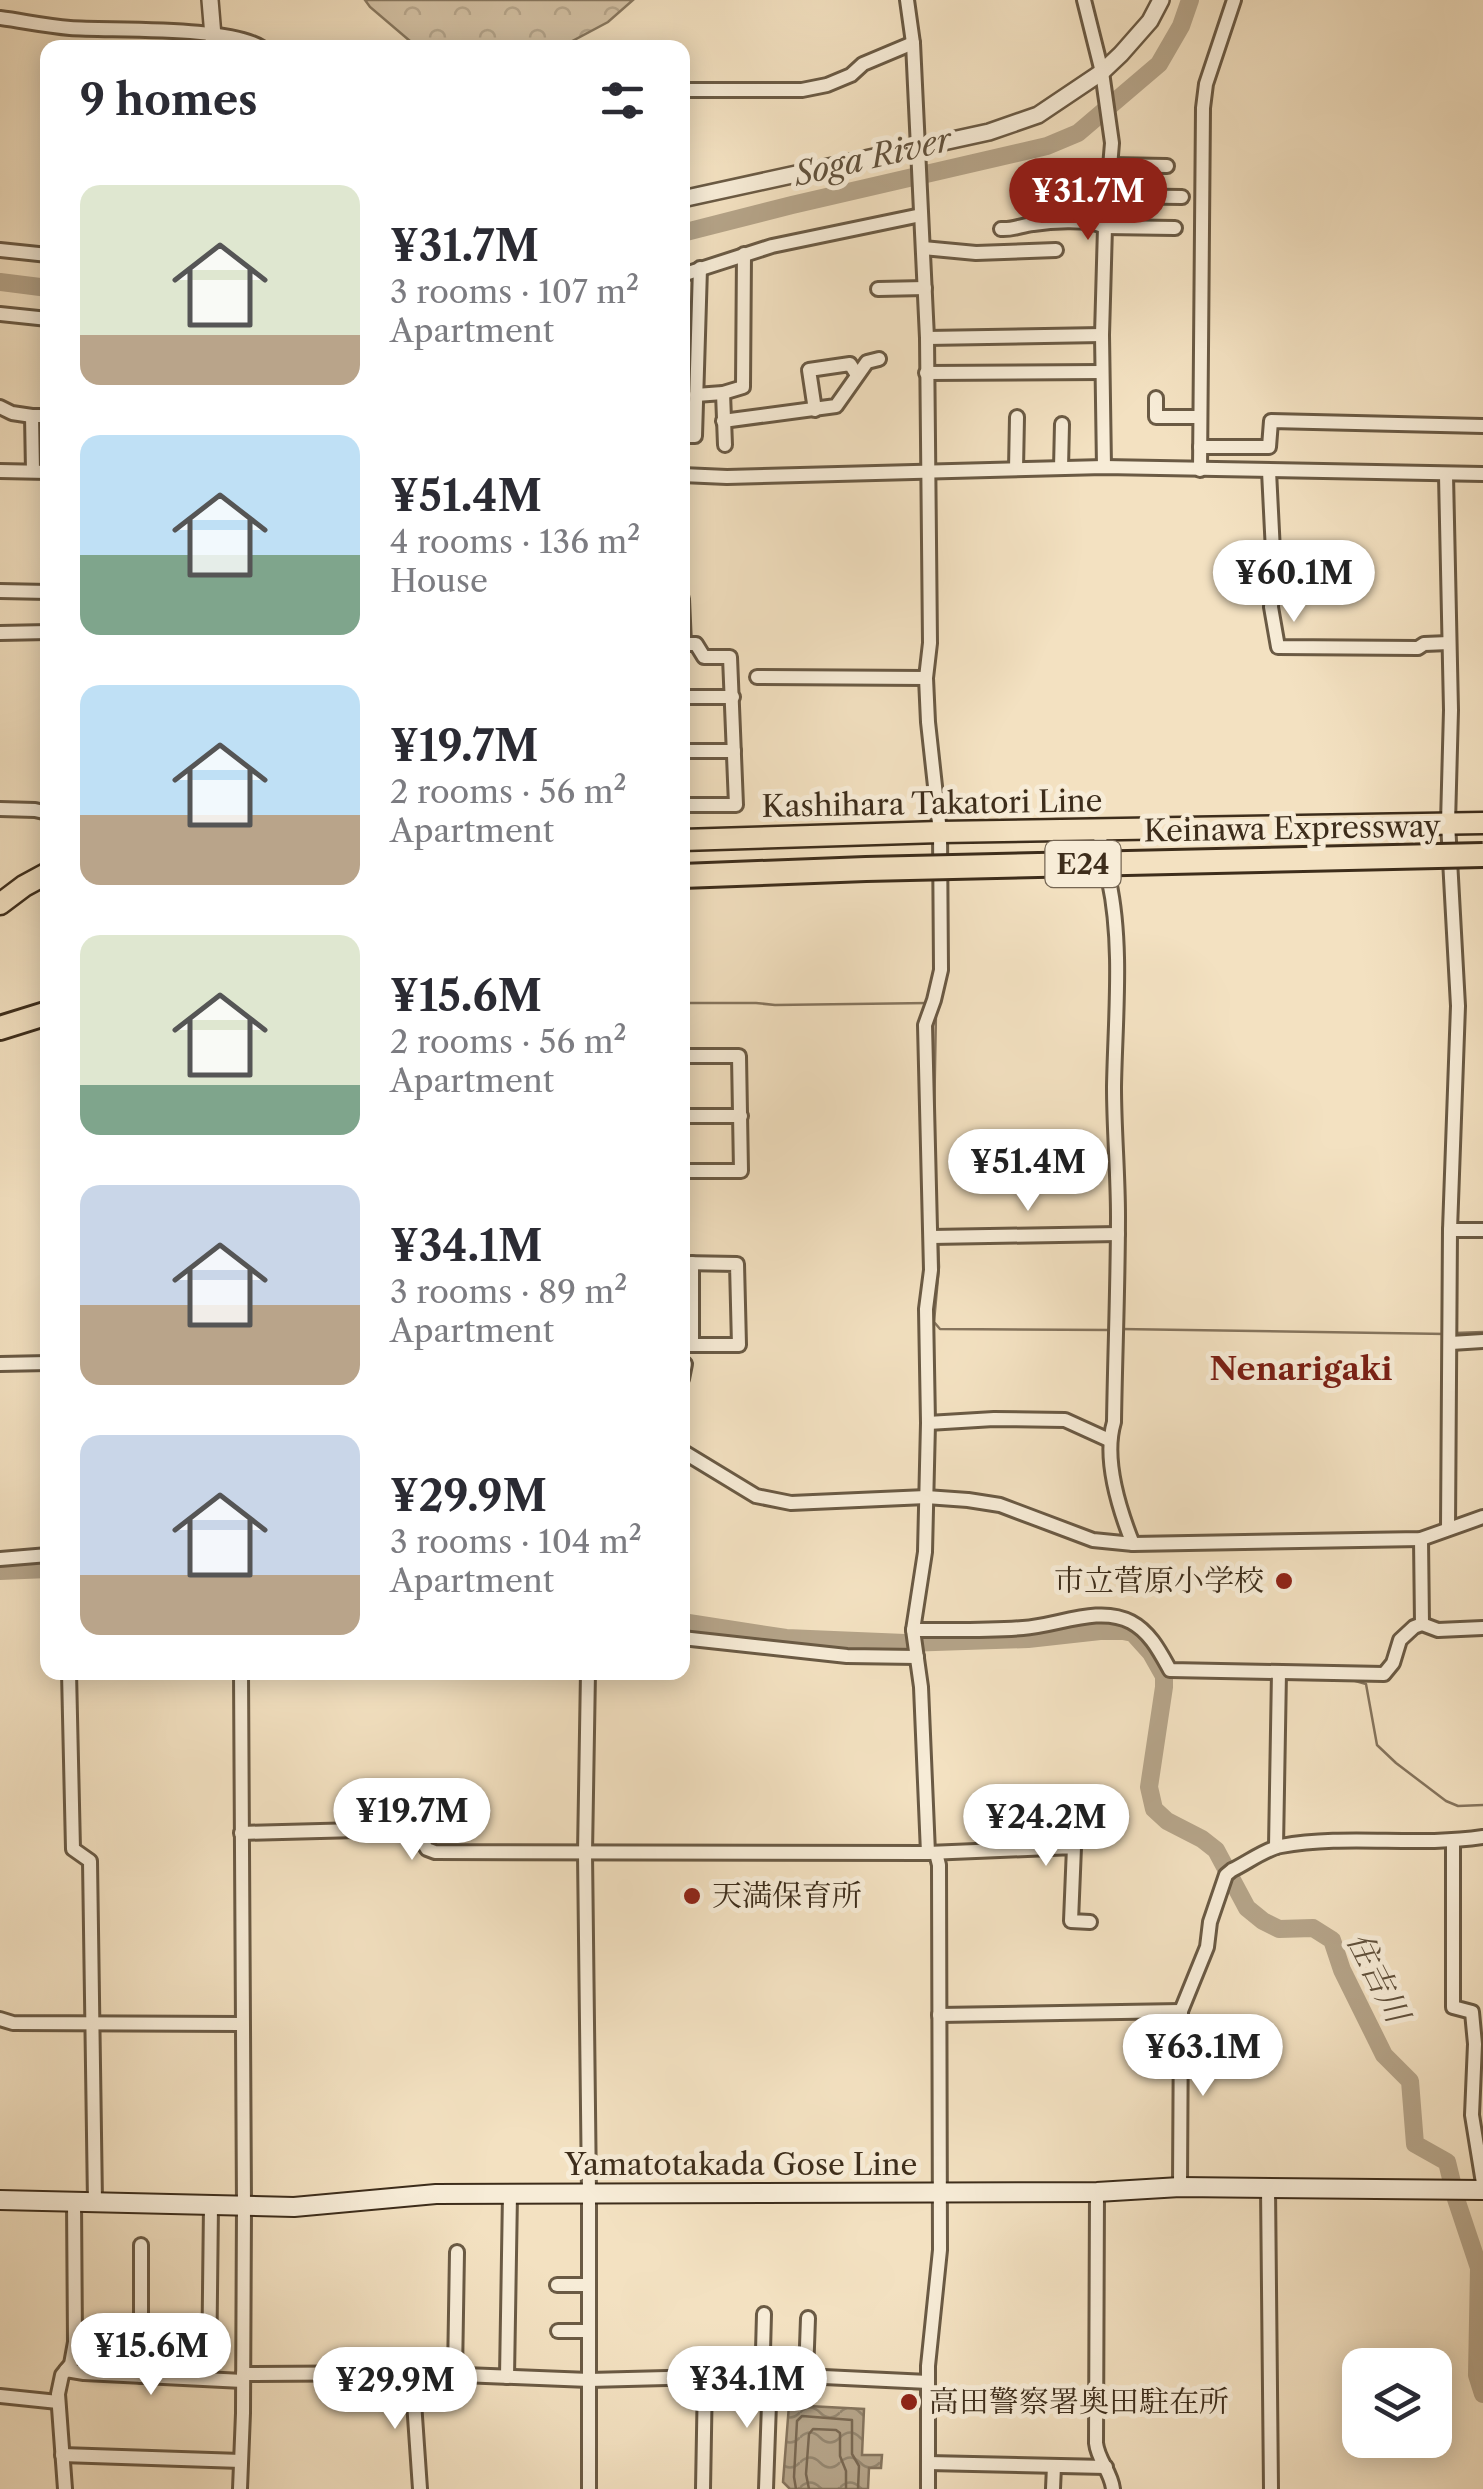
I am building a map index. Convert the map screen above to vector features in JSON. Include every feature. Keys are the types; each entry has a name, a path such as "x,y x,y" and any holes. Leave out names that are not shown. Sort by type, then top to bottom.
{"highway":[{"name":"Keinawa Expressway","path":"690,876 1483,854"},
{"path":"0,1028 40,1015"}],"main road":[{"name":"Kashihara Takatori Line","path":"690,840 1483,823"},
{"path":"0,904 40,877"},
{"name":"Yamatotakada Gose Line","path":"0,2200 320,2206 436,2194 1483,2187"}],"street":[{"path":"210,0 214,40"},
{"path":"908,0 927,338 930,644 926,678 940,832 941,970 925,1024 927,1146 936,1237 926,1310 925,1552 913,1630 921,1687 932,1853 939,1865 940,2265 928,2382 928,2489"},
{"path":"1084,0 1103,76 1112,138 1102,335 1104,467"},
{"path":"690,196 918,152 1038,114 1103,76 1150,21 1161,0"},
{"path":"1200,470 1203,108 1206,84 1234,0"},
{"path":"0,18 203,40"},
{"path":"690,90 802,90 827,85 851,76 863,64 913,43"},
{"path":"1110,165 1167,166"},
{"path":"1108,196 1182,196"},
{"path":"690,272 744,254 921,212"},
{"path":"1002,229 1095,222 1105,227 1176,228"},
{"path":"923,248 976,252 1056,250"},
{"path":"0,250 40,254"},
{"path":"696,395 742,387 744,254"},
{"path":"690,436 695,436 700,268"},
{"path":"878,289 925,288"},
{"path":"0,314 40,318"},
{"path":"927,338 1102,335"},
{"path":"723,421 836,406 856,375 868,362 879,358"},
{"path":"815,410 809,370 850,364 856,375"},
{"path":"926,372 1102,372"},
{"path":"723,393 725,445"},
{"path":"1156,398 1156,416 1200,416"},
{"path":"0,407 40,416"},
{"path":"0,471 40,472 32,416"},
{"path":"1016,469 1017,417"},
{"path":"1200,447 1269,448 1270,421 1483,426"},
{"path":"1060,468 1062,424"},
{"path":"690,475 1104,467 1483,474"},
{"path":"1269,471 1274,572 1271,607 1278,647 1418,648 1449,643"},
{"path":"1446,474 1451,710 1448,824 1458,1006 1450,1230 1448,1528"},
{"path":"0,591 40,592"},
{"path":"0,634 40,632"},
{"path":"690,644 696,644 704,656 730,657 736,805 690,806"},
{"path":"758,676 926,678"},
{"path":"690,697 732,697"},
{"path":"690,751 734,751"},
{"path":"0,809 40,811"},
{"path":"1100,831 1102,877 1109,882 1114,902 1117,1016 1114,1087 1118,1234 1114,1422 1109,1440 1120,1510 1132,1544"},
{"path":"690,1056 738,1056 741,1172 690,1171"},
{"path":"690,1116 741,1116"},
{"path":"1450,1230 1483,1230"},
{"path":"936,1237 1118,1234"},
{"path":"690,1263 737,1264 739,1344 690,1345"},
{"path":"1450,1337 1483,1342"},
{"path":"0,1364 40,1363"},
{"path":"928,1423 1065,1420 1109,1440"},
{"path":"690,1457 756,1496 791,1503 926,1497 1000,1504 1093,1540 1132,1544 1420,1539 1483,1517"},
{"path":"1420,1539 1422,1624"},
{"path":"0,1558 40,1556"},
{"path":"913,1630 1028,1628 1117,1616 1150,1636 1170,1670 1384,1674 1400,1640 1414,1627 1422,1624 1438,1630 1483,1628"},
{"path":"690,1639 846,1656 917,1657"},
{"path":"1276,1847 1279,1672"},
{"path":"69,1680 73,1849 90,1861 95,2202"},
{"path":"240,2489 244,2206 241,1680"},
{"path":"588,1680 585,1854 589,2489"},
{"path":"241,1833 417,1833 427,1849 435,1852 932,1853 1074,1847 1071,1920 1090,1922"},
{"path":"1180,2187 1181,2011 1208,1947 1210,1922 1223,1879 1232,1870 1276,1847 1350,1841 1453,1842 1483,1837"},
{"path":"1453,1842 1453,2007 1472,2012 1472,2115 1483,2187"},
{"path":"940,2015 1181,2011"},
{"path":"0,2019 13,2023 241,2024"},
{"path":"1268,2188 1271,2489"},
{"path":"1097,2192 1095,2432 1097,2452 1113,2489"},
{"path":"507,2377 510,2194"},
{"path":"65,2489 58,2402 59,2383 71,2364 75,2342 74,2201"},
{"path":"209,2379 211,2206"},
{"path":"141,2246 141,2376"},
{"path":"456,2374 457,2252"},
{"path":"557,2285 590,2284"},
{"path":"764,2314 763,2351 770,2375 766,2489"},
{"path":"806,2375 808,2318"},
{"path":"558,2331 590,2331"},
{"path":"66,2370 209,2379 412,2373 590,2380 806,2375 928,2382"},
{"path":"412,2373 420,2489"},
{"path":"703,2489 704,2377"},
{"path":"0,2396 58,2402"},
{"path":"62,2455 241,2461"},
{"path":"928,2463 1106,2466"},
{"path":"1053,2489 1054,2466"}],"green space":[{"path":"365,0 633,0 608,22 574,40 409,40"}],"water":[{"path":"789,2405 864,2409 862,2455 882,2455 881,2468 869,2468 868,2489 790,2489 783,2482"}],"waterway":[{"name":"Soga River","path":"690,231 1047,146 1078,133 1159,64 1181,26 1190,0"},
{"name":"Soga River","path":"0,282 40,287"},
{"path":"690,1003 929,1003"},
{"path":"934,1123 936,1011"},
{"path":"935,1196 937,1233"},
{"path":"938,1241 934,1322 940,1329 1112,1330"},
{"path":"1120,1329 1447,1334"},
{"path":"1455,1333 1483,1332"},
{"name":"住吉川","path":"0,1571 40,1569"},
{"name":"住吉川","path":"690,1623 786,1638 905,1643 1028,1639 1100,1631 1133,1633 1164,1676 1149,1787 1154,1809 1216,1850 1247,1908 1263,1921 1279,1929 1313,1928 1332,1940 1342,1970 1384,2055 1410,2081 1415,2144 1447,2162 1479,2268 1477,2375 1483,2394"},
{"path":"1352,1680 1366,1684 1377,1745 1446,1801 1458,1806 1483,1805"}],"place":[{"name":"市立菅原小学校","path":"1284,1581"},
{"name":"天満保育所","path":"692,1896"},
{"name":"高田警察署奥田駐在所","path":"909,2402"}],"district":[{"name":"Nenarigaki","path":"1301,1369"}]}
